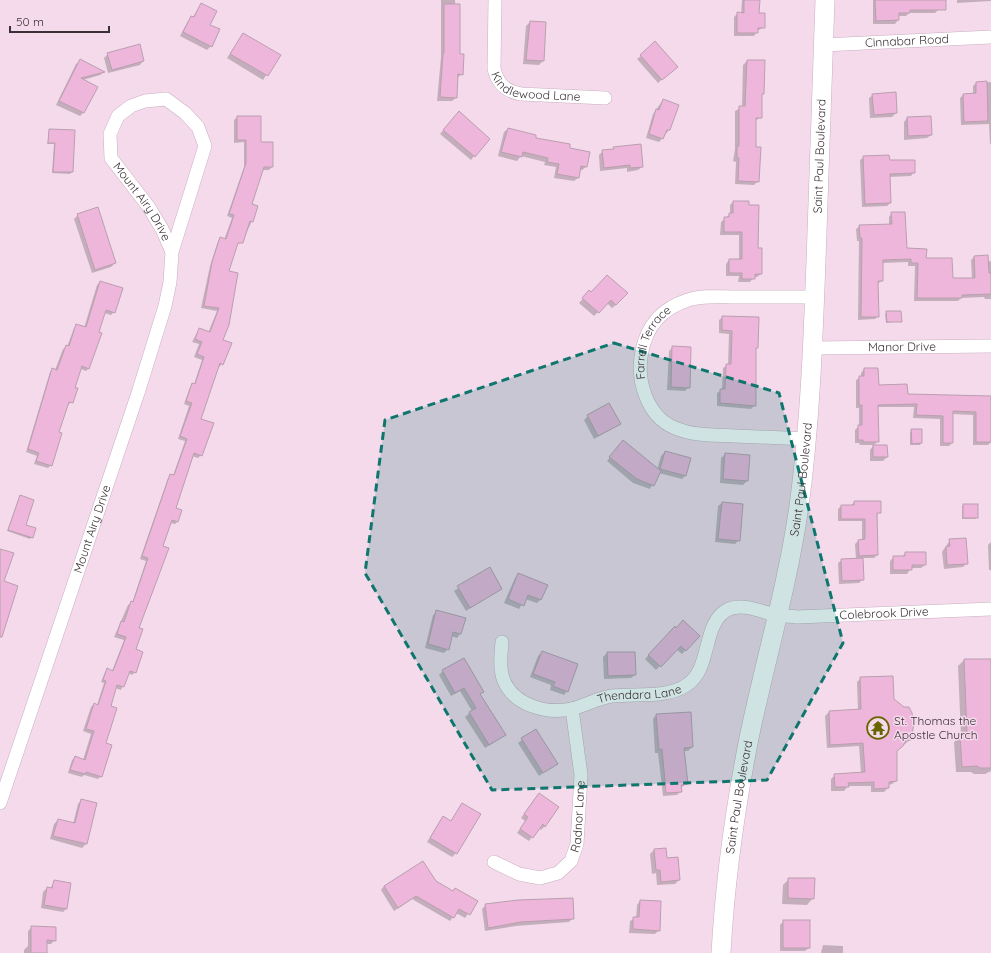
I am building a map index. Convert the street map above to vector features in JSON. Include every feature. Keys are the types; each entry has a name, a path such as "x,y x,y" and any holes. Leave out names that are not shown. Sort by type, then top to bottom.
{"street":[{"name":"Kindlewood Lane","path":"495,0 494,69 496,78 502,86 510,92 521,94 605,98"},
{"name":"Saint Paul Boulevard","path":"721,953 725,890 736,811 749,739 777,615 798,510 808,439 813,348 825,0"},
{"name":"Cinnabar Road","path":"824,45 991,37"},
{"name":"Mount Airy Drive","path":"0,803 138,393 165,306 170,282 172,252 205,146 198,127 185,113 166,99 145,101 131,106 118,116 110,134 111,158 148,206 162,229 172,252"},
{"name":"Farrell Terrace","path":"808,439 702,435 674,428 659,416 647,399 640,375 640,361 646,336 658,318 666,310 690,299 721,297 814,297"},
{"name":"Manor Drive","path":"813,348 991,346"},
{"name":"Thendara Lane","path":"502,642 501,670 504,681 518,698 539,709 555,711 572,709 612,696 670,692 681,689 696,676 702,665 711,632 716,622 728,609 738,607 749,608 777,615"},
{"name":"Colebrook Drive","path":"777,615 797,617 991,609"},
{"name":"Radnor Lane","path":"494,862 519,874 540,878 558,873 571,861 577,844 581,776 572,709"}],"highlighted area":[{"path":"614,343 779,393 843,643 767,780 492,790 365,573 385,420"}],"building":[{"path":"744,0 760,0 759,13 765,13 765,28 758,28 758,33 737,33 737,12 744,13"},
{"path":"875,0 946,0 946,10 910,10 910,13 899,13 899,20 876,21"},
{"path":"201,3 217,11 210,25 220,29 212,47 183,32 191,16 194,17"},
{"path":"444,4 460,4 460,54 464,54 463,75 458,74 457,98 440,97 444,53"},
{"path":"530,21 546,22 544,61 526,60"},
{"path":"243,33 281,55 268,76 230,54"},
{"path":"655,41 678,67 662,80 640,55"},
{"path":"140,44 144,61 112,70 107,53"},
{"path":"80,59 105,72 81,78 98,87 84,113 59,101"},
{"path":"747,60 765,60 764,94 762,94 762,118 756,118 756,147 761,147 759,182 738,181 739,158 737,158 737,146 739,146 739,106 745,106"},
{"path":"987,81 988,121 964,122 963,94 976,93 976,82"},
{"path":"896,92 897,113 874,115 872,94"},
{"path":"663,99 679,105 670,130 667,130 663,139 649,134 656,109 659,110"},
{"path":"459,111 490,139 475,157 443,130"},
{"path":"237,116 261,116 261,142 273,142 273,167 264,167 252,204 258,206 253,222 250,221 243,243 238,243 229,271 238,273 229,325 223,340 232,343 223,365 220,363 201,419 214,423 202,456 194,453 176,508 182,510 178,522 172,520 163,546 169,548 139,628 143,629 136,649 143,652 136,673 130,671 124,687 117,685 111,706 117,708 106,743 112,745 102,777 86,772 85,774 70,770 75,756 85,760 94,731 86,729 94,703 98,705 106,681 103,680 107,668 113,671 126,637 117,634 121,621 124,622 131,601 133,602 148,558 142,556 170,474 174,475 187,439 180,436 192,403 186,401 192,383 195,384 204,357 197,354 202,342 195,339 199,328 210,332 219,308 204,306 212,262 220,237 226,239 234,215 229,214 246,163 246,140 237,140"},
{"path":"931,116 932,135 908,136 907,117"},
{"path":"508,128 536,135 536,138 570,144 570,148 590,152 587,167 581,166 579,178 557,174 559,164 547,162 548,158 523,152 522,157 501,152"},
{"path":"49,129 75,130 73,172 53,172 55,143 48,143"},
{"path":"641,144 643,167 630,168 630,165 604,168 602,150 614,149 613,147"},
{"path":"889,155 890,160 915,160 915,173 890,174 891,203 865,204 863,156"},
{"path":"733,201 749,201 749,205 759,205 758,248 762,248 762,274 755,274 755,279 742,279 742,273 729,273 729,259 742,259 742,232 724,232 724,217 729,217 729,213 733,213"},
{"path":"98,207 116,263 95,270 77,214"},
{"path":"891,212 905,212 907,248 927,249 926,258 952,258 953,278 975,278 974,256 988,255 989,273 991,273 991,294 962,295 962,298 917,298 918,263 911,263 911,259 883,260 883,281 878,281 879,317 861,317 862,238 860,238 859,225 892,224"},
{"path":"607,275 628,293 616,305 611,300 599,313 582,298 589,290 591,292"},
{"path":"100,281 123,288 115,313 106,310 99,332 102,333 89,369 82,366 75,388 78,388 73,403 69,402 59,432 62,433 52,466 36,461 39,453 28,449 52,368 57,370 66,345 69,346 76,324 86,327"},
{"path":"886,311 901,311 902,322 887,322"},
{"path":"722,316 759,317 758,348 756,348 756,406 720,403 720,389 725,389 726,364 731,364 732,331 722,330"},
{"path":"672,346 691,347 690,388 671,387"},
{"path":"864,368 878,368 879,385 907,384 908,394 991,396 991,442 976,442 976,412 953,411 953,443 943,443 943,416 916,415 917,404 878,405 879,442 863,442 863,440 858,440 858,425 862,425 862,405 859,405 859,376 864,376"},
{"path":"609,403 621,424 598,436 587,415"},
{"path":"911,429 922,429 922,443 912,444"},
{"path":"623,440 661,471 654,486 637,479 609,457"},
{"path":"873,445 887,445 888,457 873,457"},
{"path":"665,451 691,458 686,476 660,469"},
{"path":"725,453 750,455 748,481 723,479"},
{"path":"20,495 34,500 26,525 36,528 33,538 8,530"},
{"path":"854,501 881,501 881,513 877,513 878,555 859,556 858,540 865,539 865,519 841,519 841,505 854,505"},
{"path":"722,502 743,504 740,541 718,539"},
{"path":"963,504 978,504 978,518 963,518"},
{"path":"966,538 968,564 947,565 946,547 950,546 949,539"},
{"path":"0,549 14,553 4,581 18,586 2,637 0,637"},
{"path":"905,552 926,552 926,565 912,565 912,570 893,570 893,556 905,556"},
{"path":"863,558 864,580 842,581 841,559"},
{"path":"490,567 502,589 470,608 457,586"},
{"path":"518,573 548,585 541,600 528,595 524,606 508,599"},
{"path":"436,610 466,618 461,634 453,632 449,650 428,644"},
{"path":"683,620 700,636 686,651 681,646 661,667 648,655 675,626 676,628"},
{"path":"542,651 578,664 568,692 553,686 555,682 533,674"},
{"path":"607,652 635,652 636,675 608,676"},
{"path":"464,658 484,692 480,694 506,735 489,745 469,712 476,708 464,688 455,693 442,670"},
{"path":"964,659 991,659 991,768 980,768 977,766 962,767 960,735 967,734"},
{"name":"St. Thomas the Apostle Church","path":"893,676 894,699 904,707 909,707 914,723 911,740 906,740 903,746 897,751 897,781 889,782 889,788 874,789 874,782 848,783 849,787 835,787 834,774 865,772 863,743 830,745 829,711 861,709 860,677"},
{"path":"691,712 693,747 684,748 688,784 681,785 682,792 666,793 662,749 659,750 656,714"},
{"path":"536,729 558,764 543,773 521,738"},
{"path":"539,793 559,807 545,827 543,824 533,838 520,829 528,817 524,814"},
{"path":"81,799 97,803 87,844 53,836 58,819 75,823"},
{"path":"462,803 481,814 457,854 430,838 443,816 451,821"},
{"path":"666,848 667,858 678,857 680,880 661,882 660,870 656,870 654,849"},
{"path":"423,861 436,881 453,891 455,888 478,901 470,915 459,909 454,918 416,896 398,908 384,886"},
{"path":"788,878 815,878 814,899 788,898"},
{"path":"54,880 71,883 67,909 44,905 47,887 52,888"},
{"path":"573,898 574,919 521,922 488,928 485,904 518,900"},
{"path":"640,900 661,901 660,931 633,929 633,917 639,917"},
{"path":"783,920 810,920 810,948 783,948"},
{"path":"31,926 56,927 56,941 47,940 47,953 31,953"}],"place":[{"name":"St. Thomas the Apostle Church","path":"878,728"}]}
